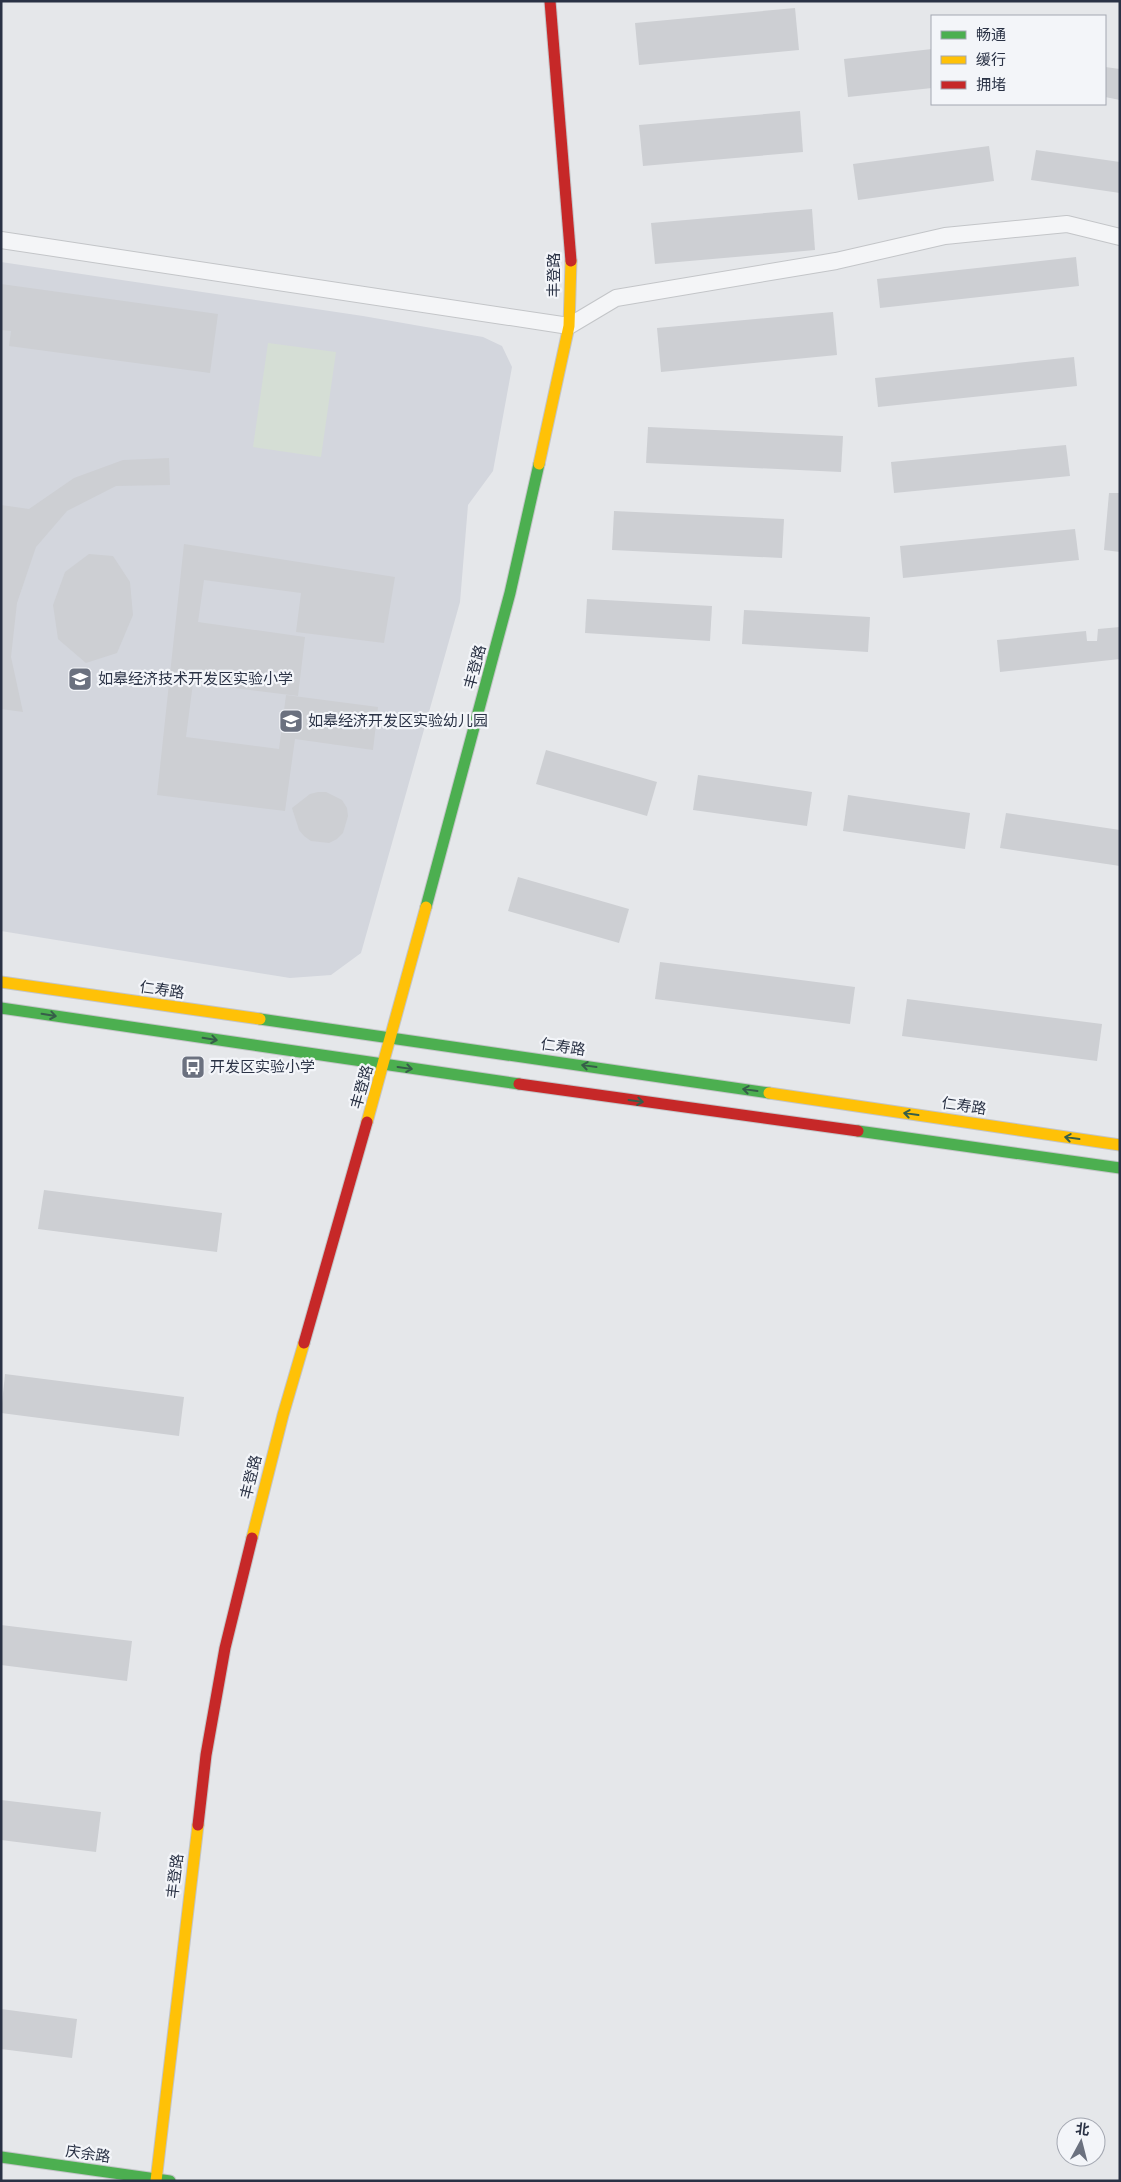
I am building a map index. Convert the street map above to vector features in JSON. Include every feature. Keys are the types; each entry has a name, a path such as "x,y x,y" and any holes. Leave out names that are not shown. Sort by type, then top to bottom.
{"street":[{"name":"丰登路","path":"156,2180 206,1755 225,1648 283,1414 384,1065 510,593 569,326 571,264 550,1"},
{"path":"1,240 569,326 616,298 836,261 945,236 1067,224 1120,237"},
{"name":"仁寿路","path":"1,982 392,1036 1120,1145"},
{"path":"1,1008 384,1065 1120,1168"},
{"name":"庆余路","path":"1,2157 171,2181"}],"shaded area":[{"path":"1,262 363,316 483,337 502,346 512,367 493,471 468,505 460,602 361,953 331,975 290,978 1,931"},
{"path":"268,343 336,352 321,457 253,447"}],"building":[{"path":"795,8 799,50 639,65 635,23"},
{"path":"931,49 931,88 848,97 844,59"},
{"path":"1106,67 1120,69 1120,100 1106,97"},
{"path":"800,111 803,152 643,166 639,125"},
{"path":"989,146 994,181 858,200 853,164"},
{"path":"1036,150 1120,162 1120,193 1031,180"},
{"path":"812,209 815,250 655,264 651,223"},
{"path":"1076,257 1079,286 880,308 877,279"},
{"path":"1,284 218,314 210,373 9,346 11,331 1,330"},
{"path":"833,312 837,355 661,372 657,328"},
{"path":"1074,357 1077,386 878,407 875,378"},
{"path":"648,427 843,436 841,472 646,463"},
{"path":"1066,445 1070,476 894,493 891,462"},
{"path":"169,458 170,485 116,486 67,511 36,547 17,603 11,657 23,712 1,709 1,505 29,509 74,478 123,460"},
{"path":"1109,493 1120,493 1120,552 1104,550"},
{"path":"614,511 784,519 782,558 612,550"},
{"path":"1075,529 1079,560 903,578 900,546"},
{"path":"184,544 395,577 384,643 296,632 301,593 204,580 198,622 305,637 298,696 193,683 186,737 279,749 286,695 378,707 373,750 295,739 285,811 157,795"},
{"path":"89,554 113,556 130,582 133,615 117,653 86,663 58,639 53,605 65,572"},
{"path":"587,599 712,606 710,641 585,633"},
{"path":"744,610 870,617 868,652 742,644"},
{"path":"1120,627 1120,659 1000,672 997,640 1086,631 1087,641 1097,641 1098,629"},
{"path":"546,750 657,782 647,816 536,784"},
{"path":"698,775 812,792 807,826 693,810"},
{"path":"326,792 342,800 347,808 348,816 343,833 329,843 311,841 304,836 299,830 292,808 310,794"},
{"path":"848,795 970,813 965,849 843,831"},
{"path":"1006,813 1120,830 1120,866 1000,848"},
{"path":"518,877 629,909 619,943 508,911"},
{"path":"660,962 855,987 850,1024 655,999"},
{"path":"907,999 1102,1024 1097,1061 902,1036"},
{"path":"44,1190 222,1213 217,1252 38,1229"},
{"path":"5,1374 184,1397 179,1436 1,1413"},
{"path":"1,1625 132,1641 127,1681 1,1665"},
{"path":"1,1800 101,1812 96,1852 1,1840"},
{"path":"1,2009 77,2019 72,2058 1,2049"}],"traffic: fast":[{"path":"426,907 510,593 539,464"},
{"path":"1,1008 519,1084"},
{"path":"260,1019 769,1093"},
{"path":"858,1131 1120,1168"},
{"path":"1,2157 170,2181"}],"traffic: slow":[{"path":"539,464 569,326 571,261"},
{"path":"367,1122 426,907"},
{"path":"1,982 260,1019"},
{"path":"769,1093 1120,1145"},
{"path":"252,1538 283,1415 304,1343"},
{"path":"156,2181 198,1825"}],"traffic: jam":[{"path":"550,1 571,261"},
{"path":"519,1084 858,1131"},
{"path":"304,1343 367,1122"},
{"path":"198,1825 206,1755 225,1648 252,1538"}],"place":[{"name":"如皋经济技术开发区实验小学","path":"80,679"},
{"name":"如皋经济开发区实验幼儿园","path":"291,721"},
{"name":"开发区实验小学","path":"193,1067"}]}
